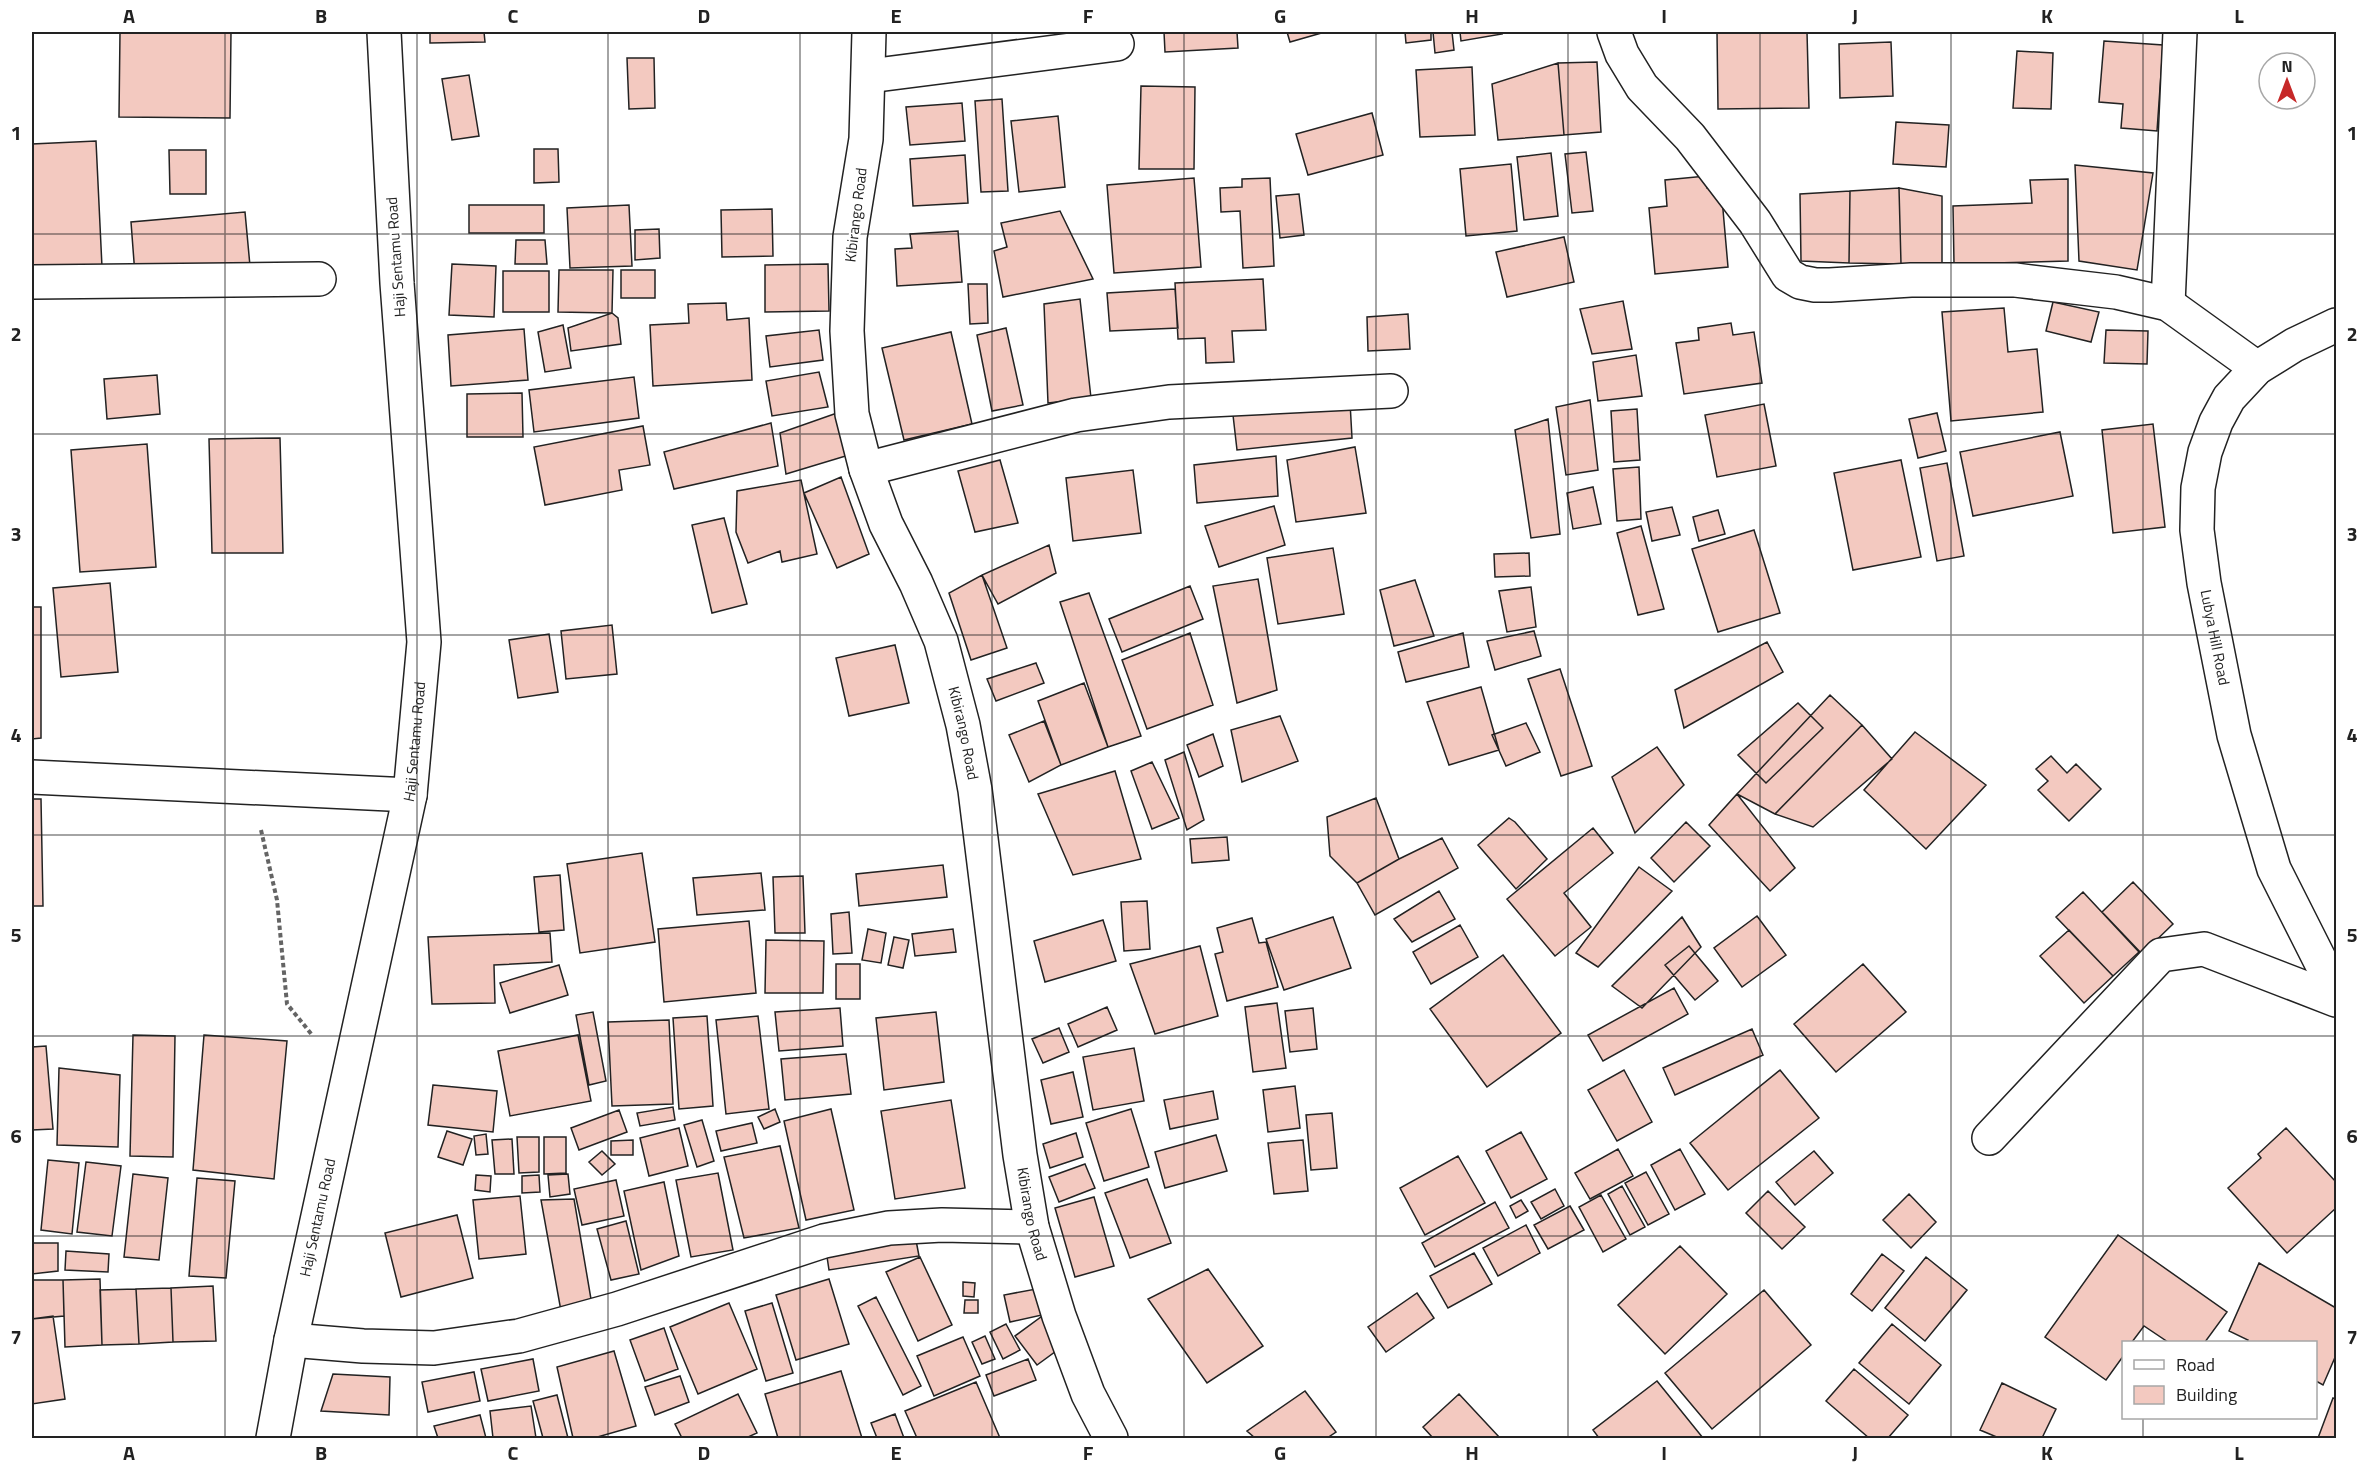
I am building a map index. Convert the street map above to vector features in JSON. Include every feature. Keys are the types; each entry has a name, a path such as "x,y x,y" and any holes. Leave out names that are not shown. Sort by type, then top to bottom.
{"street":[{"name":"Haji Sentamu Road","path":"273,1438 291,1340 410,795 424,642 397,283 384,32"},
{"name":"Kibirango Road","path":"869,32 866,139 850,237 848,331 852,414 866,469 885,524 916,583 941,641 963,724 975,790 1020,1155 1032,1227 1059,1316 1084,1383 1111,1438"},
{"path":"1614,32 1622,54 1642,87 1690,137 1755,222 1788,275 1800,282 1830,285 1911,280 2015,280 2116,292 2168,304 2257,368"},
{"path":"2168,304 2180,32"},
{"path":"869,76 1117,44"},
{"path":"32,282 114,283 319,279"},
{"name":"Lubya Hill Road","path":"2337,325 2294,345 2257,368 2229,398 2216,422 2205,452 2198,488 2197,530 2204,583 2234,735 2274,869 2337,992"},
{"path":"866,469 1076,415 1169,402 1391,391"},
{"path":"32,777 410,795"},
{"path":"1989,1138 2161,955 2204,949 2337,1000"},
{"path":"291,1340 363,1346 434,1348 519,1336 617,1309 824,1241 899,1227 942,1225 1032,1227"}],"path":[{"path":"252,788 277,900 287,1004 317,1040 354,1052"}],"building":[{"path":"120,32 231,32 230,118 119,117"},
{"path":"430,32 484,32 485,42 430,43"},
{"path":"1164,32 1237,32 1238,48 1165,52"},
{"path":"1287,32 1325,32 1290,42"},
{"path":"1405,32 1431,32 1431,40 1406,43"},
{"path":"1433,32 1452,32 1454,50 1435,53"},
{"path":"1460,32 1501,32 1502,34 1461,41"},
{"path":"1717,32 1807,32 1809,108 1718,109"},
{"path":"2104,41 2163,45 2157,131 2121,128 2123,104 2099,102"},
{"path":"1891,42 1893,96 1840,98 1839,44"},
{"path":"2017,51 2053,53 2051,109 2013,108"},
{"path":"627,58 654,58 655,108 629,109"},
{"path":"1597,62 1601,132 1564,135 1558,63"},
{"path":"1558,63 1564,135 1498,140 1492,84"},
{"path":"1472,67 1475,135 1420,137 1416,70"},
{"path":"469,75 479,136 452,140 442,79"},
{"path":"1141,86 1195,87 1194,169 1139,169"},
{"path":"1002,99 1008,191 981,192 975,101"},
{"path":"962,103 965,141 910,145 906,107"},
{"path":"1372,113 1383,155 1308,175 1296,134"},
{"path":"1058,116 1065,187 1019,192 1011,121"},
{"path":"1896,122 1949,125 1946,167 1893,164"},
{"path":"96,141 102,267 32,271 32,144"},
{"path":"534,149 558,149 559,182 534,183"},
{"path":"169,150 206,150 206,194 170,194"},
{"path":"1586,152 1593,211 1572,213 1565,154"},
{"path":"1551,153 1558,216 1524,220 1517,157"},
{"path":"965,155 968,203 913,206 910,159"},
{"path":"1511,164 1517,231 1466,236 1460,169"},
{"path":"2075,165 2153,173 2137,270 2079,261"},
{"path":"1706,176 1707,188 1721,187 1728,267 1655,274 1649,208 1667,206 1665,180"},
{"path":"1194,178 1201,267 1114,273 1107,185"},
{"path":"1270,178 1274,266 1243,268 1240,211 1221,212 1220,188 1242,187 1242,179"},
{"path":"2068,179 2068,261 1954,264 1953,206 2032,203 2030,180"},
{"path":"1899,188 1901,264 1849,263 1850,191"},
{"path":"1899,188 1942,196 1942,264 1901,264"},
{"path":"1850,191 1849,263 1801,261 1800,194"},
{"path":"1299,194 1304,235 1280,238 1276,196"},
{"path":"469,205 544,205 544,233 469,233"},
{"path":"629,205 632,266 570,268 567,208"},
{"path":"772,209 773,256 722,257 721,210"},
{"path":"1060,211 1093,279 1003,297 994,251 1007,247 1001,223"},
{"path":"245,212 250,266 135,275 131,222"},
{"path":"659,229 660,258 635,260 635,230"},
{"path":"958,231 962,282 897,286 895,249 912,248 910,234"},
{"path":"1564,237 1574,282 1507,297 1496,252"},
{"path":"516,240 545,240 547,264 515,264"},
{"path":"452,264 496,266 494,317 449,315"},
{"path":"828,264 829,311 765,312 765,265"},
{"path":"559,270 613,270 612,313 558,312"},
{"path":"621,270 655,270 655,298 621,298"},
{"path":"503,271 549,271 549,312 503,312"},
{"path":"1263,279 1266,330 1232,331 1234,362 1206,363 1205,338 1178,339 1175,283"},
{"path":"968,284 987,284 988,323 970,324"},
{"path":"1175,289 1178,328 1110,331 1107,293"},
{"path":"1080,299 1091,398 1048,403 1044,304"},
{"path":"1623,301 1632,349 1592,354 1580,309"},
{"path":"2053,302 2099,312 2091,342 2046,331"},
{"path":"726,303 727,320 749,318 752,380 653,386 650,325 689,323 688,304"},
{"path":"2004,308 2008,352 2037,349 2043,412 1951,421 1942,312"},
{"path":"612,313 618,318 621,344 571,351 568,328"},
{"path":"1408,314 1410,349 1368,351 1367,317"},
{"path":"1731,323 1733,335 1754,332 1762,383 1684,394 1676,343 1699,340 1698,328"},
{"path":"563,325 571,368 545,372 538,332"},
{"path":"1006,328 1023,405 992,411 977,335"},
{"path":"524,329 528,380 451,386 448,335"},
{"path":"819,330 823,360 770,367 766,336"},
{"path":"2106,330 2148,331 2147,364 2104,363"},
{"path":"951,332 972,424 904,440 882,348"},
{"path":"1636,355 1642,396 1598,401 1593,362"},
{"path":"819,372 828,407 772,416 766,381"},
{"path":"157,375 160,414 107,419 104,379"},
{"path":"634,377 639,418 534,432 529,390"},
{"path":"522,393 523,437 467,437 467,394"},
{"path":"1590,400 1598,470 1566,475 1556,407"},
{"path":"1350,402 1352,438 1237,450 1233,415"},
{"path":"1764,404 1776,466 1717,477 1705,415"},
{"path":"1637,409 1640,460 1614,462 1611,411"},
{"path":"837,413 849,455 786,474 780,433"},
{"path":"1937,413 1946,451 1918,458 1909,419"},
{"path":"1548,419 1560,534 1531,538 1515,430"},
{"path":"771,423 778,466 674,489 664,452"},
{"path":"2153,424 2165,527 2113,533 2102,430"},
{"path":"643,426 650,465 619,470 622,490 545,505 534,447"},
{"path":"2060,432 2073,496 1973,516 1960,452"},
{"path":"280,438 283,553 212,553 209,439"},
{"path":"147,444 156,567 80,572 71,450"},
{"path":"1355,447 1366,513 1296,522 1287,460"},
{"path":"1276,456 1278,496 1197,503 1194,465"},
{"path":"1000,460 1018,523 975,532 958,471"},
{"path":"1901,460 1921,557 1853,570 1834,473"},
{"path":"1947,463 1964,556 1937,561 1920,468"},
{"path":"1639,467 1641,519 1617,521 1613,469"},
{"path":"1133,470 1141,533 1073,541 1066,478"},
{"path":"841,477 869,554 837,568 804,493"},
{"path":"801,480 817,554 782,562 780,551 748,563 736,532 737,491"},
{"path":"1593,487 1601,524 1573,529 1567,493"},
{"path":"1274,506 1285,545 1219,567 1205,526"},
{"path":"1672,507 1680,535 1652,541 1646,512"},
{"path":"1718,510 1725,534 1699,541 1693,517"},
{"path":"724,518 747,604 712,613 692,525"},
{"path":"1641,526 1664,609 1638,615 1617,533"},
{"path":"1754,530 1780,613 1718,632 1692,549"},
{"path":"1049,545 1056,573 998,604 982,575"},
{"path":"1333,548 1344,614 1278,624 1267,558"},
{"path":"1529,553 1530,576 1495,577 1494,554"},
{"path":"982,575 1007,648 971,660 949,593"},
{"path":"1258,579 1277,690 1237,703 1213,586"},
{"path":"1415,580 1434,636 1394,646 1380,590"},
{"path":"110,583 118,672 61,677 53,588"},
{"path":"1190,586 1203,619 1122,652 1109,619"},
{"path":"1531,587 1536,627 1507,632 1499,591"},
{"path":"1089,593 1141,736 1108,747 1060,602"},
{"path":"32,607 41,607 41,738 32,739"},
{"path":"612,625 617,674 566,679 561,631"},
{"path":"1534,631 1541,656 1495,670 1487,641"},
{"path":"1190,633 1213,705 1147,729 1122,660"},
{"path":"1463,633 1469,667 1406,682 1398,652"},
{"path":"549,634 558,692 518,698 509,640"},
{"path":"1767,642 1783,672 1684,728 1675,690"},
{"path":"895,645 909,703 849,716 836,658"},
{"path":"1036,663 1044,683 996,701 987,679"},
{"path":"1560,669 1592,766 1561,776 1528,679"},
{"path":"1084,683 1108,747 1061,765 1038,701"},
{"path":"1481,687 1499,750 1449,765 1427,702"},
{"path":"1830,695 1862,725 1775,814 1737,794"},
{"path":"1798,703 1823,728 1766,783 1738,755"},
{"path":"1280,716 1298,761 1242,782 1231,730"},
{"path":"1044,721 1061,765 1029,782 1009,735"},
{"path":"1526,723 1540,752 1506,766 1492,735"},
{"path":"1862,725 1892,759 1813,827 1775,814"},
{"path":"1915,732 1986,785 1926,849 1864,790"},
{"path":"1213,734 1223,766 1199,777 1187,745"},
{"path":"1657,747 1684,785 1635,833 1612,777"},
{"path":"1184,752 1204,820 1187,830 1165,760"},
{"path":"2051,756 2067,773 2076,764 2101,789 2069,821 2038,790 2048,781 2036,769"},
{"path":"1152,762 1179,818 1152,829 1131,771"},
{"path":"1115,771 1141,859 1073,875 1038,794"},
{"path":"1737,794 1795,868 1770,891 1709,825"},
{"path":"1376,798 1399,859 1357,883 1330,856 1327,817"},
{"path":"32,799 41,799 43,906 32,906"},
{"path":"1509,818 1547,859 1516,889 1478,845"},
{"path":"1686,822 1710,846 1674,882 1651,858"},
{"path":"1593,828 1613,853 1564,893 1591,927 1555,956 1507,899"},
{"path":"1227,837 1229,860 1192,863 1190,839"},
{"path":"1442,838 1458,868 1375,915 1357,883"},
{"path":"642,853 655,942 580,953 567,864"},
{"path":"943,865 947,897 859,906 856,874"},
{"path":"1639,867 1672,891 1598,967 1576,953"},
{"path":"761,873 765,910 697,915 693,878"},
{"path":"560,875 564,930 539,932 534,877"},
{"path":"803,876 805,933 775,933 773,877"},
{"path":"2133,882 2173,924 2142,954 2102,912"},
{"path":"1439,891 1455,919 1412,942 1394,919"},
{"path":"2083,892 2139,952 2113,976 2056,917"},
{"path":"1147,901 1150,949 1124,951 1121,902"},
{"path":"849,912 852,953 833,954 831,914"},
{"path":"1757,916 1786,955 1742,987 1714,948"},
{"path":"1333,917 1351,968 1284,990 1266,939"},
{"path":"1682,917 1701,947 1642,1008 1612,986"},
{"path":"1252,918 1259,943 1266,942 1278,987 1227,1001 1215,954 1223,952 1217,928"},
{"path":"1103,920 1116,961 1045,982 1034,941"},
{"path":"749,921 756,993 664,1002 658,929"},
{"path":"1460,925 1478,957 1431,984 1413,952"},
{"path":"868,929 886,933 881,963 862,960"},
{"path":"953,929 956,952 915,956 912,934"},
{"path":"2069,930 2113,976 2084,1003 2040,956"},
{"path":"550,933 552,962 494,965 495,1003 432,1004 428,937"},
{"path":"894,937 909,940 903,968 888,965"},
{"path":"766,940 824,941 823,993 765,993"},
{"path":"1200,946 1218,1016 1155,1034 1130,964"},
{"path":"1689,946 1718,981 1695,1000 1665,965"},
{"path":"1503,955 1561,1033 1487,1087 1430,1009"},
{"path":"836,964 860,964 860,999 836,999"},
{"path":"1863,964 1906,1012 1836,1072 1794,1024"},
{"path":"559,965 568,995 510,1013 500,983"},
{"path":"1674,988 1688,1014 1603,1061 1588,1035"},
{"path":"1277,1003 1286,1068 1253,1072 1245,1007"},
{"path":"1107,1007 1117,1030 1078,1047 1068,1024"},
{"path":"840,1008 843,1046 779,1051 775,1012"},
{"path":"1313,1008 1317,1049 1290,1052 1285,1011"},
{"path":"593,1012 606,1081 589,1085 576,1015"},
{"path":"936,1012 944,1082 884,1090 876,1018"},
{"path":"707,1016 713,1106 679,1109 673,1018"},
{"path":"758,1016 769,1109 726,1114 716,1020"},
{"path":"669,1020 673,1104 612,1106 608,1022"},
{"path":"1059,1028 1069,1052 1043,1063 1032,1039"},
{"path":"1752,1029 1763,1055 1675,1095 1663,1068"},
{"path":"133,1035 175,1036 173,1157 130,1156"},
{"path":"204,1035 287,1041 274,1179 193,1170"},
{"path":"578,1035 591,1101 510,1116 498,1051"},
{"path":"46,1046 53,1129 32,1130 32,1047"},
{"path":"1134,1048 1144,1101 1093,1110 1083,1057"},
{"path":"846,1054 851,1094 785,1100 781,1059"},
{"path":"59,1068 120,1075 118,1147 57,1145"},
{"path":"1624,1070 1652,1122 1617,1141 1588,1090"},
{"path":"1780,1070 1819,1118 1728,1190 1690,1143"},
{"path":"1073,1072 1083,1117 1051,1124 1041,1080"},
{"path":"433,1085 497,1091 493,1132 428,1125"},
{"path":"1295,1086 1300,1128 1268,1132 1263,1090"},
{"path":"1213,1091 1218,1119 1170,1129 1164,1100"},
{"path":"951,1100 965,1188 895,1199 881,1111"},
{"path":"673,1107 675,1120 640,1126 637,1113"},
{"path":"775,1109 780,1122 764,1129 758,1117"},
{"path":"831,1109 854,1210 806,1220 784,1121"},
{"path":"1131,1109 1149,1167 1104,1181 1086,1123"},
{"path":"619,1110 627,1132 579,1150 571,1128"},
{"path":"1332,1113 1337,1168 1311,1170 1306,1115"},
{"path":"702,1120 714,1161 697,1167 684,1125"},
{"path":"752,1123 757,1143 721,1151 716,1131"},
{"path":"679,1128 688,1166 649,1176 640,1138"},
{"path":"2286,1128 2336,1182 2336,1208 2287,1253 2228,1188 2261,1158 2258,1154"},
{"path":"447,1131 472,1139 463,1165 438,1157"},
{"path":"1521,1132 1547,1179 1511,1198 1486,1151"},
{"path":"1076,1133 1083,1157 1050,1168 1043,1144"},
{"path":"486,1134 488,1154 476,1155 474,1136"},
{"path":"1216,1135 1227,1171 1165,1188 1155,1152"},
{"path":"517,1137 539,1137 539,1172 519,1173"},
{"path":"544,1137 566,1137 566,1173 544,1174"},
{"path":"512,1139 514,1174 495,1174 492,1140"},
{"path":"633,1140 633,1155 611,1155 611,1141"},
{"path":"1303,1140 1308,1191 1274,1194 1268,1143"},
{"path":"780,1146 799,1228 744,1238 724,1157"},
{"path":"1618,1149 1633,1176 1590,1199 1575,1173"},
{"path":"1680,1149 1705,1194 1675,1210 1651,1165"},
{"path":"602,1151 615,1164 602,1175 589,1162"},
{"path":"1814,1151 1833,1173 1795,1205 1776,1182"},
{"path":"1458,1156 1485,1203 1425,1235 1400,1188"},
{"path":"48,1160 79,1163 72,1234 41,1230"},
{"path":"86,1162 121,1166 112,1236 77,1232"},
{"path":"1085,1164 1095,1188 1059,1202 1049,1177"},
{"path":"1646,1172 1669,1214 1648,1225 1625,1183"},
{"path":"718,1173 733,1250 691,1257 676,1180"},
{"path":"133,1174 168,1178 159,1260 124,1257"},
{"path":"568,1174 570,1194 550,1197 548,1175"},
{"path":"476,1175 491,1176 490,1192 475,1190"},
{"path":"539,1175 540,1192 522,1193 522,1176"},
{"path":"197,1178 235,1181 226,1278 189,1276"},
{"path":"1147,1179 1171,1243 1130,1258 1105,1193"},
{"path":"616,1180 624,1216 582,1225 574,1189"},
{"path":"664,1182 679,1256 641,1270 624,1191"},
{"path":"1622,1186 1645,1227 1630,1235 1608,1194"},
{"path":"1555,1189 1564,1206 1541,1219 1531,1202"},
{"path":"1768,1191 1805,1227 1782,1249 1746,1213"},
{"path":"1909,1194 1936,1222 1911,1248 1883,1220"},
{"path":"1601,1195 1626,1239 1603,1252 1579,1207"},
{"path":"520,1196 526,1254 479,1259 473,1200"},
{"path":"1094,1197 1114,1266 1075,1277 1055,1208"},
{"path":"574,1199 592,1305 561,1311 541,1200"},
{"path":"1521,1200 1528,1211 1516,1218 1510,1206"},
{"path":"1495,1202 1509,1228 1435,1267 1422,1243"},
{"path":"1570,1206 1584,1230 1548,1249 1534,1225"},
{"path":"457,1215 473,1278 401,1297 385,1233"},
{"path":"626,1221 639,1274 611,1280 597,1229"},
{"path":"1526,1225 1540,1253 1498,1276 1483,1248"},
{"path":"915,1235 919,1256 829,1270 826,1250"},
{"path":"2118,1235 2227,1312 2206,1341 2166,1341 2144,1326 2133,1341 2122,1341 2122,1358 2106,1380 2045,1337"},
{"path":"32,1243 58,1243 58,1271 32,1274"},
{"path":"1680,1246 1727,1294 1665,1354 1618,1305"},
{"path":"66,1251 109,1254 108,1272 65,1270"},
{"path":"1474,1253 1492,1284 1448,1308 1430,1276"},
{"path":"1882,1254 1904,1271 1872,1311 1851,1294"},
{"path":"920,1257 952,1325 918,1341 886,1272"},
{"path":"1926,1257 1967,1290 1925,1341 1885,1308"},
{"path":"2259,1263 2336,1308 2336,1355 2323,1385 2317,1382 2317,1341 2248,1341 2229,1331"},
{"path":"1208,1269 1263,1346 1207,1383 1148,1299"},
{"path":"100,1279 102,1345 65,1347 63,1280"},
{"path":"829,1279 849,1344 796,1360 776,1295"},
{"path":"32,1280 63,1280 64,1316 32,1319"},
{"path":"963,1282 975,1283 974,1297 963,1296"},
{"path":"213,1286 216,1341 173,1342 171,1288"},
{"path":"171,1288 173,1342 139,1344 136,1289"},
{"path":"136,1289 139,1344 102,1345 100,1290"},
{"path":"1036,1289 1042,1315 1010,1322 1004,1295"},
{"path":"1764,1290 1811,1345 1712,1429 1665,1373"},
{"path":"1417,1293 1434,1318 1386,1352 1368,1327"},
{"path":"876,1297 921,1386 903,1395 858,1306"},
{"path":"965,1300 978,1300 978,1313 964,1313"},
{"path":"729,1303 757,1369 698,1394 670,1327"},
{"path":"772,1303 793,1373 766,1381 745,1311"},
{"path":"1045,1314 1067,1343 1037,1365 1015,1336"},
{"path":"53,1316 65,1399 32,1404 32,1319"},
{"path":"1006,1324 1020,1350 1003,1359 990,1332"},
{"path":"1892,1324 1941,1365 1909,1404 1859,1363"},
{"path":"664,1328 678,1369 645,1381 630,1340"},
{"path":"985,1336 995,1359 982,1364 972,1342"},
{"path":"963,1337 980,1376 934,1396 917,1356"},
{"path":"614,1351 636,1426 594,1438 573,1438 557,1367"},
{"path":"533,1359 539,1391 488,1401 481,1369"},
{"path":"1028,1359 1036,1380 994,1396 986,1375"},
{"path":"1854,1369 1908,1415 1888,1438 1869,1438 1826,1401"},
{"path":"841,1371 862,1438 778,1438 765,1394"},
{"path":"474,1372 480,1401 428,1412 422,1382"},
{"path":"333,1374 390,1377 389,1415 321,1411"},
{"path":"680,1376 689,1402 655,1415 645,1387"},
{"path":"1657,1381 1703,1438 1599,1438 1593,1430"},
{"path":"976,1382 1000,1438 917,1438 905,1411"},
{"path":"2002,1383 2056,1409 2042,1438 1999,1438 1980,1430"},
{"path":"1305,1391 1336,1432 1327,1438 1255,1438 1247,1431"},
{"path":"738,1394 757,1433 746,1438 682,1438 675,1424"},
{"path":"1459,1394 1500,1438 1433,1438 1423,1427"},
{"path":"557,1395 568,1438 543,1438 533,1401"},
{"path":"2333,1398 2336,1399 2336,1438 2318,1438"},
{"path":"531,1406 536,1438 493,1438 490,1411"},
{"path":"895,1414 904,1438 877,1438 871,1423"},
{"path":"480,1415 486,1438 438,1438 434,1426"}]}
